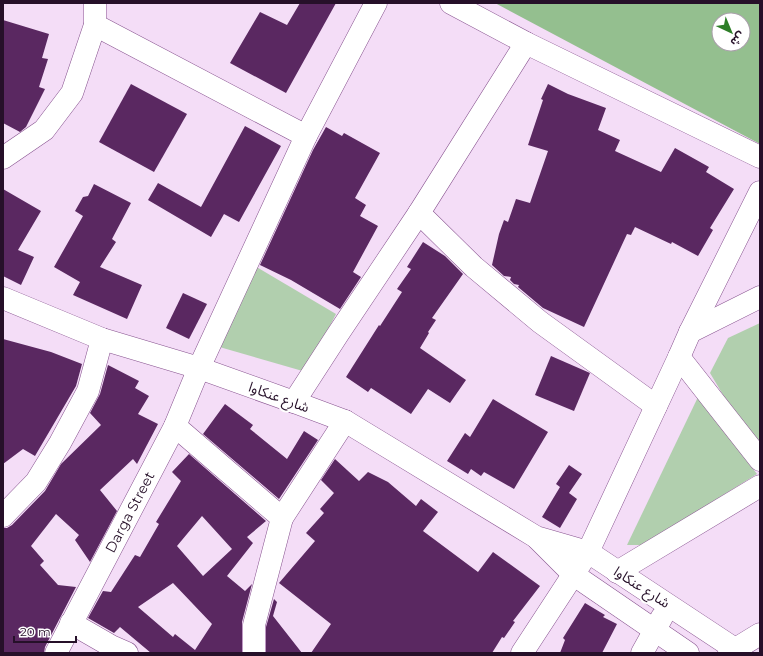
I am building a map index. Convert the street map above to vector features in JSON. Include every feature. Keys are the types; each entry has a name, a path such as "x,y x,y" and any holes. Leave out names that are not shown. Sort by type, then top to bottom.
{"street":[{"path":"3,158 44,130 72,93 95,26 95,3"},
{"name":"Darga Street","path":"56,653 175,426 199,368 306,136 376,3"},
{"path":"451,3 526,43 760,157"},
{"path":"95,26 306,136"},
{"path":"294,402 419,213 526,43"},
{"path":"522,653 588,552 690,332 760,192"},
{"path":"419,213 474,267 540,322 656,406"},
{"path":"690,332 760,297"},
{"name":"شارع عنكاوا","path":"3,298 102,339 199,368 345,421 536,537 574,575 688,653"},
{"path":"3,516 36,482 60,443 88,391 102,339"},
{"path":"679,357 760,460"},
{"path":"254,653 254,625 282,518 345,421"},
{"path":"175,426 282,518"},
{"path":"617,572 760,486"},
{"name":"شارع عنكاوا","path":"536,537 588,552 735,652"},
{"path":"642,653 668,605"},
{"path":"71,623 115,650"},
{"path":"735,652 760,634"}],"green space":[{"path":"495,3 760,3 760,144"},
{"path":"253,265 336,314 306,372 216,346"},
{"path":"760,323 760,457 710,373 728,338"},
{"path":"698,397 757,474 643,545 627,545"}],"building":[{"path":"300,3 336,3 286,93 230,63 260,12 287,25"},
{"path":"3,20 49,34 42,58 48,59 39,87 45,89 26,127 20,132 3,123"},
{"path":"131,84 187,114 154,172 99,142"},
{"path":"548,84 568,94 606,108 598,130 620,140 615,151 661,172 675,148 709,167 706,172 734,189 710,228 713,230 698,256 672,242 671,244 635,227 631,235 627,234 584,327 543,308 518,287 519,285 514,284 510,280 511,277 504,276 492,265 499,234 504,220 508,222 516,199 530,203 548,151 528,145 543,100 541,99"},
{"path":"245,126 281,146 239,222 224,214 211,237 148,200 158,183 201,207"},
{"path":"326,127 342,136 344,133 380,153 355,198 366,205 360,216 378,226 353,272 361,277 340,309 291,280 260,265 313,150"},
{"path":"94,184 131,203 112,239 116,242 100,267 142,285 127,319 73,295 80,282 54,267 83,216 75,211 83,197 88,196"},
{"path":"3,189 41,211 18,250 34,257 21,285 3,276"},
{"path":"423,242 445,256 463,274 432,318 436,320 420,348 466,380 450,403 428,389 411,414 371,388 368,392 346,377 402,292 397,289 411,269 407,267"},
{"path":"183,293 207,304 189,339 166,328"},
{"path":"3,339 51,352 82,364 76,386 35,456 23,449 3,464"},
{"path":"551,356 590,373 574,411 535,395"},
{"path":"108,365 139,381 135,388 149,396 138,414 158,424 137,464 133,459 100,490 117,511 90,562 75,540 79,535 56,514 31,546 44,561 40,565 58,585 76,587 45,647 44,653 3,653 3,528 7,528 12,525 45,491 61,464 101,425 90,413 100,394"},
{"path":"493,399 548,432 514,489 484,472 481,476 471,469 468,474 447,461 465,433 470,437"},
{"path":"225,404 253,425 250,429 287,459 304,431 318,440 279,499 203,434"},
{"path":"189,454 266,521 247,537 253,543 227,576 245,591 252,584 242,622 242,653 151,653 120,627 114,633 88,618 103,591 111,592 135,555 140,557 159,524 156,522 181,481 172,472","holes":["202,516 232,549 203,576 177,546","173,583 212,624 195,650 175,634 173,637 138,607"]},
{"path":"335,459 359,481 368,472 388,482 416,506 421,499 438,512 423,531 478,572 493,552 540,586 513,621 515,622 504,638 502,637 492,653 311,653 331,624 279,583 315,541 306,533 324,513 320,509 334,493 321,480"},
{"path":"569,465 582,474 569,493 577,499 560,528 542,517 560,487 556,484"},
{"path":"274,599 277,602 273,616 302,653 266,653 266,627"},
{"path":"585,603 605,615 603,617 617,624 602,653 560,653 565,640 563,638"}]}
